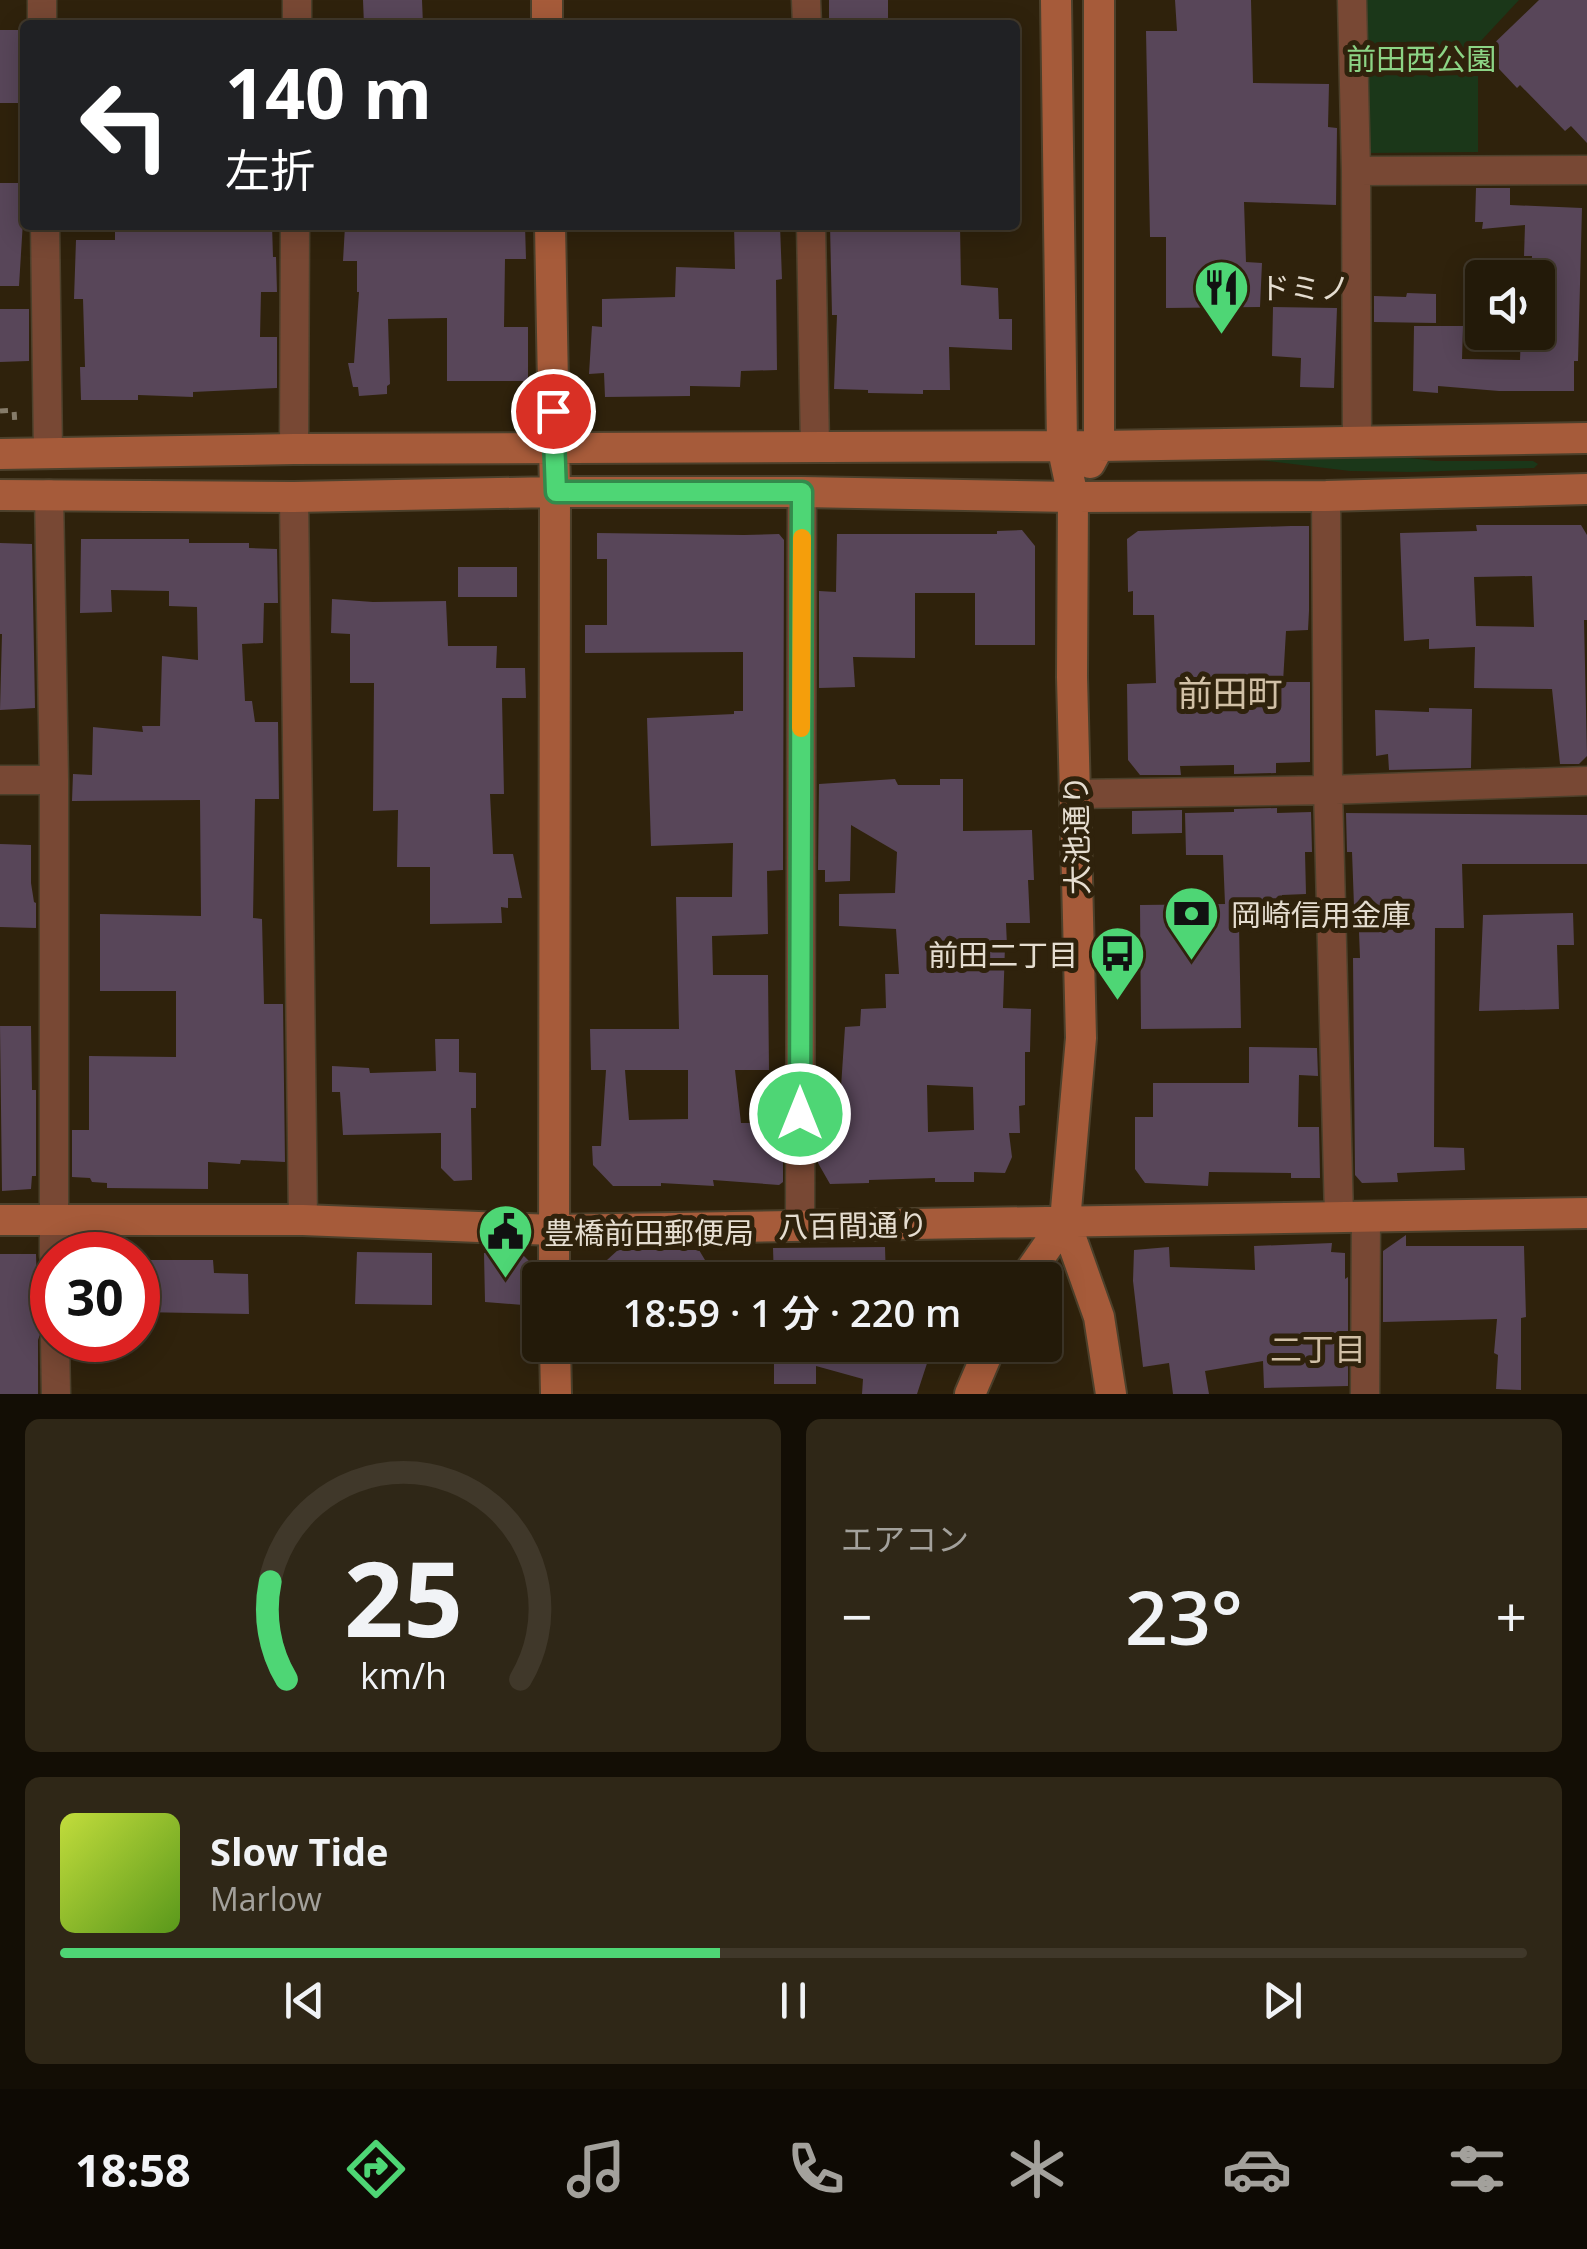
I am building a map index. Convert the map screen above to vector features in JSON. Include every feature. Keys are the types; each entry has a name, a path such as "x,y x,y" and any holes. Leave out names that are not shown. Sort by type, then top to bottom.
{"street":[{"name":"大池通り","path":"1056,0 1062,445 1073,497 1072,677 1081,1038 1066,1221"},
{"name":"大池通り","path":"1073,497 1099,446 1099,0"},
{"path":"1352,0 1357,442"},
{"path":"1356,170 1587,170"},
{"path":"45,230 48,453"},
{"path":"294,448 296,230"},
{"path":"550,230 556,492 554,1262"},
{"path":"810,230 815,447"},
{"path":"0,454 294,448 1099,446 1587,438"},
{"path":"0,495 294,497 802,492 1073,497 1587,489"},
{"path":"800,1226 802,492"},
{"path":"49,494 54,780 54,1232"},
{"path":"1326,496 1328,790 1364,1394"},
{"path":"294,497 304,1220"},
{"path":"0,780 54,780"},
{"path":"1075,794 1587,781"},
{"name":"八百間通り","path":"0,1220 304,1220 553,1230 1587,1213"},
{"path":"1037,1262 1066,1221"},
{"path":"1066,1221 1099,1317 1111,1394"},
{"path":"55,1362 56,1394"},
{"path":"555,1362 556,1394"},
{"path":"970,1394 984,1362"}],"path":[{"path":"0,411 14,410 15,425 0,424"}],"green space":[{"name":"前田西公園","path":"1363,0 1519,0 1478,44 1478,152 1368,153"},
{"path":"1339,450 1436,461 1538,464 1534,468 1412,472 1350,471 1259,460 1171,459"}],"building":[{"path":"363,0 422,0 423,20 364,20"},
{"path":"829,0 888,0 888,20 829,20"},
{"path":"1175,0 1251,0 1253,83 1329,84 1328,127 1337,128 1336,205 1244,202 1246,262 1262,263 1260,307 1166,308 1166,237 1150,237 1146,31 1177,31"},
{"path":"1539,0 1587,0 1587,143 1571,126 1565,131 1484,53"},
{"path":"0,30 20,30 20,103 0,103"},
{"path":"0,183 20,183 19,286 0,286"},
{"path":"1476,188 1510,188 1510,205 1582,208 1574,391 1438,386 1438,393 1413,391 1414,326 1463,326 1462,359 1520,360 1520,350 1555,350 1555,260 1524,256 1525,225 1482,229 1483,222 1475,222"},
{"path":"115,230 272,230 277,292 261,292 260,337 277,337 277,388 193,392 193,397 138,395 138,400 81,400 80,367 85,367 83,299 74,299 76,240 115,240"},
{"path":"345,230 525,230 526,259 505,259 504,327 528,327 528,381 447,381 447,318 388,319 387,394 359,396 348,363 354,363 357,261 343,261"},
{"path":"734,230 780,230 782,279 776,280 777,370 741,371 740,387 690,386 690,396 605,397 604,373 589,374 592,326 602,327 602,299 675,297 676,267 735,269"},
{"path":"830,230 960,230 961,285 998,288 999,319 1012,319 1012,350 949,347 950,390 923,390 923,394 834,389 837,315 832,315"},
{"path":"1407,293 1436,294 1436,323 1374,322 1374,296 1406,297"},
{"path":"1273,307 1337,308 1334,388 1300,387 1301,358 1272,356"},
{"path":"0,309 29,309 29,361 0,362"},
{"path":"1476,525 1581,525 1587,535 1587,756 1579,764 1560,764 1552,689 1474,688 1475,647 1429,649 1429,639 1404,641 1400,533 1477,531","holes":["1532,576 1534,627 1476,626 1474,577"]},
{"path":"1309,526 1308,630 1286,631 1283,682 1310,682 1310,762 1276,763 1276,773 1234,774 1234,765 1180,766 1181,775 1140,775 1128,760 1127,684 1156,683 1154,615 1133,615 1133,591 1128,592 1127,539 1138,531"},
{"path":"1022,530 1035,546 1035,645 975,645 975,593 915,593 915,658 853,657 855,687 819,688 819,591 836,592 837,534 997,534"},
{"path":"597,533 779,534 784,540 783,870 767,871 768,934 712,936 713,975 768,975 769,1070 735,1070 741,1123 783,1123 783,1182 779,1185 713,1180 714,1186 613,1186 593,1165 592,1146 601,1146 606,1070 591,1070 590,1029 679,1029 676,897 732,897 733,843 651,846 647,718 743,711 743,652 585,653 585,625 607,625 607,559 597,559","holes":["625,1070 688,1070 688,1119 629,1120"]},
{"path":"81,539 189,539 189,543 249,543 249,548 277,549 278,603 264,603 263,643 242,644 245,701 252,701 255,722 278,722 279,799 255,799 253,918 262,919 264,1004 283,1004 285,1162 208,1162 208,1189 107,1188 107,1183 72,1177 72,1130 89,1130 89,1056 176,1057 176,991 100,991 100,914 201,916 200,800 72,801 73,774 92,775 93,727 143,732 142,726 160,726 162,656 198,660 197,607 169,606 169,591 111,590 112,612 80,613"},
{"path":"0,543 32,544 35,708 0,710"},
{"path":"458,567 517,567 517,597 458,597"},
{"path":"332,599 446,601 448,646 497,646 496,668 525,668 526,698 502,698 504,794 490,794 493,854 513,854 522,898 508,898 508,908 501,907 502,923 430,924 430,867 397,867 398,810 373,811 374,683 350,683 350,634 331,633"},
{"path":"1429,708 1472,709 1471,768 1389,770 1388,754 1376,756 1375,710 1429,712"},
{"path":"895,779 898,785 940,785 940,779 963,779 963,831 1032,830 1034,880 1028,880 1030,923 1006,923 1003,1008 1031,1009 1030,1052 1025,1052 1025,1105 1019,1106 1020,1133 1009,1133 1012,1157 1005,1173 974,1172 974,1182 935,1182 935,1178 830,1184 818,1163 818,1124 824,1124 823,1086 841,1087 845,1027 860,1026 861,1009 886,1008 885,974 899,974 896,929 839,926 839,894 895,893 897,852 851,825 850,881 825,882 825,870 818,870 819,784","holes":["927,1085 973,1087 974,1130 928,1132"]},
{"path":"1277,808 1277,813 1311,812 1312,852 1305,852 1306,894 1282,895 1282,924 1239,925 1241,1028 1141,1029 1140,905 1225,904 1223,855 1186,855 1185,813"},
{"path":"1182,810 1182,833 1132,834 1132,811"},
{"path":"1346,813 1587,815 1587,864 1462,864 1464,928 1435,928 1434,1147 1464,1148 1465,1170 1397,1173 1398,1182 1362,1183 1355,1175 1353,958 1360,958 1358,906 1354,906 1352,852 1347,852"},
{"path":"0,844 31,845 36,928 0,927"},
{"path":"1573,913 1574,945 1557,945 1559,1009 1479,1011 1483,915"},
{"path":"0,1026 31,1026 36,1176 32,1176 31,1189 2,1191"},
{"path":"435,1039 459,1039 459,1072 476,1073 476,1108 471,1108 472,1180 454,1181 441,1168 441,1133 343,1135 340,1092 332,1092 332,1066 369,1068 370,1073 436,1071"},
{"path":"1249,1047 1317,1048 1318,1076 1299,1075 1298,1127 1319,1127 1320,1178 1291,1178 1291,1173 1209,1172 1208,1186 1145,1183 1135,1169 1135,1117 1153,1117 1153,1083 1249,1083"},
{"path":"1406,1235 1406,1246 1524,1246 1526,1317 1521,1318 1521,1390 1496,1389 1497,1319 1383,1322 1383,1251"},
{"path":"1332,1243 1331,1252 1345,1253 1345,1279 1348,1277 1348,1386 1264,1388 1263,1361 1205,1371 1209,1394 1173,1394 1169,1363 1143,1367 1133,1281 1134,1250 1169,1247 1170,1267 1255,1270 1254,1246"},
{"path":"885,1247 885,1262 773,1262 773,1248"},
{"path":"618,1250 699,1250 706,1262 605,1262"},
{"path":"519,1251 530,1262 522,1262 522,1305 485,1302 484,1253"},
{"path":"357,1252 432,1253 432,1305 355,1304"},
{"path":"0,1254 30,1254 30,1362 38,1362 38,1394 0,1394"},
{"path":"160,1260 213,1260 214,1273 248,1274 249,1314 160,1312"},
{"path":"774,1362 927,1362 917,1394 862,1394 863,1379 816,1366 816,1384 774,1384"}],"slow traffic":[{"path":"801,728 802,538"}],"place":[{"name":"ドミノ","path":"1221,336"},
{"name":"岡崎信用金庫","path":"1192,963"},
{"name":"前田二丁目","path":"1117,1003"},
{"name":"豊橋前田郵便局","path":"505,1281"}],"district":[{"name":"前田町","path":"1230,692"},
{"name":"二丁目","path":"1318,1348"}],"route":[{"path":"553,411 556,492 802,492 800,1114"}]}
